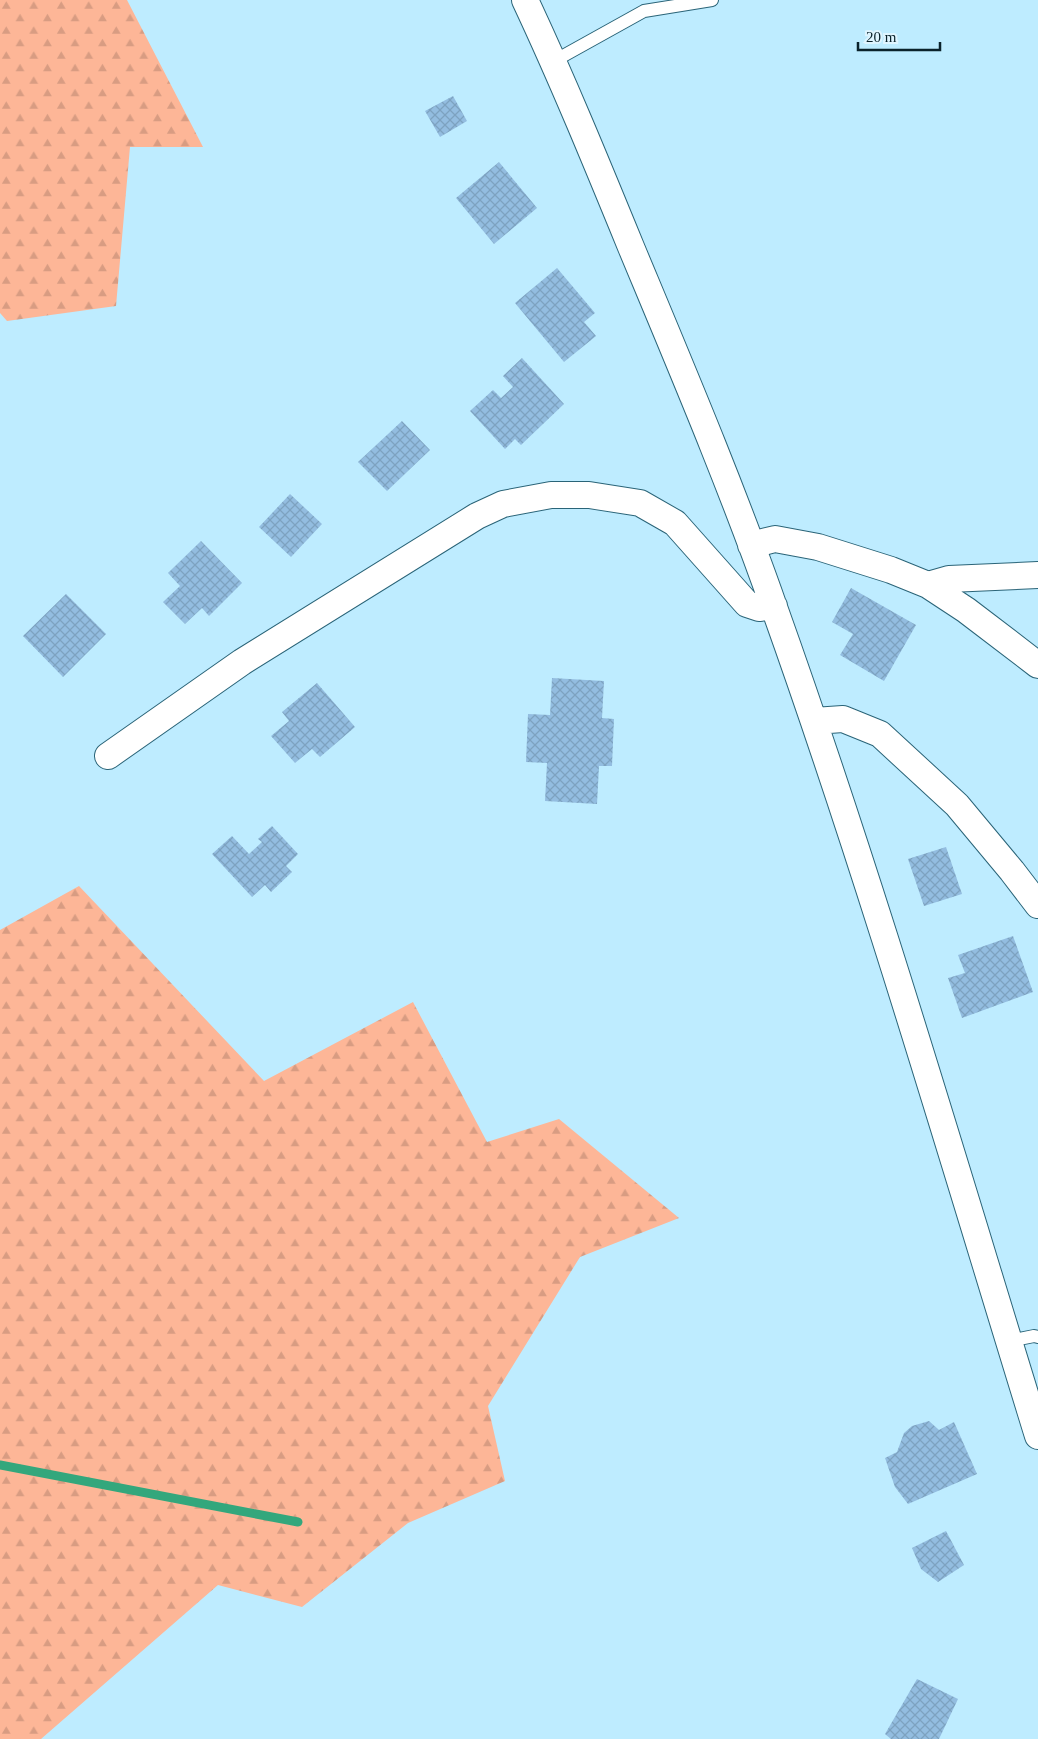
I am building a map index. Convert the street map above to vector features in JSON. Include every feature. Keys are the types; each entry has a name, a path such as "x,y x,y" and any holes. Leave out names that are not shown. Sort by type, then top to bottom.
{"street":[{"path":"525,0 554,61 670,342 774,606 814,721 893,964 1038,1436"},
{"path":"108,756 242,662 477,516 503,504 551,495 589,495 640,503 675,523 747,604 759,608 774,606"},
{"path":"751,545 775,539 818,548 891,570 928,584 1038,664"},
{"path":"928,584 949,579 1038,575"},
{"path":"814,721 843,718 880,734 957,805 1038,905"}],"lane":[{"path":"554,61 644,11 712,0"},
{"path":"1009,1341 1034,1336 1038,1338"}],"green space":[{"path":"0,0 127,0 203,147 130,147 116,306 7,321 0,313"},
{"path":"79,886 264,1081 413,1002 487,1142 559,1119 679,1218 580,1257 488,1406 505,1481 408,1523 302,1607 218,1585 41,1739 0,1739 0,930"}],"building":[{"path":"453,96 467,121 440,137 425,111"},
{"path":"499,162 537,208 494,244 456,198"},
{"path":"557,268 595,313 584,322 596,336 564,362 515,303"},
{"path":"522,358 564,404 521,445 515,439 505,449 470,411 493,390 501,398 513,387 503,376"},
{"path":"402,421 430,450 387,491 358,462"},
{"path":"290,494 322,524 291,557 259,527"},
{"path":"201,541 242,583 209,616 202,608 185,624 163,602 180,586 168,573"},
{"path":"851,588 916,625 884,681 840,655 853,634 832,622"},
{"path":"66,594 106,634 63,677 23,636"},
{"path":"552,678 604,681 602,718 614,719 612,766 599,766 597,804 545,801 547,763 526,762 528,714 550,715"},
{"path":"317,683 355,727 320,757 312,749 295,763 271,736 289,721 282,712"},
{"path":"272,826 298,854 286,866 292,872 271,892 265,885 252,897 212,854 232,836 249,854 262,842 258,839"},
{"path":"946,847 962,894 924,906 908,859"},
{"path":"1013,936 1033,992 962,1018 948,978 965,973 958,955"},
{"path":"929,1421 939,1430 954,1422 977,1474 908,1504 895,1487 885,1458 897,1452 904,1433 912,1426"},
{"path":"946,1531 964,1565 938,1582 921,1569 912,1548"},
{"path":"917,1679 958,1699 939,1739 891,1739 885,1734"}],"waterway":[{"path":"0,1465 298,1522"}]}
